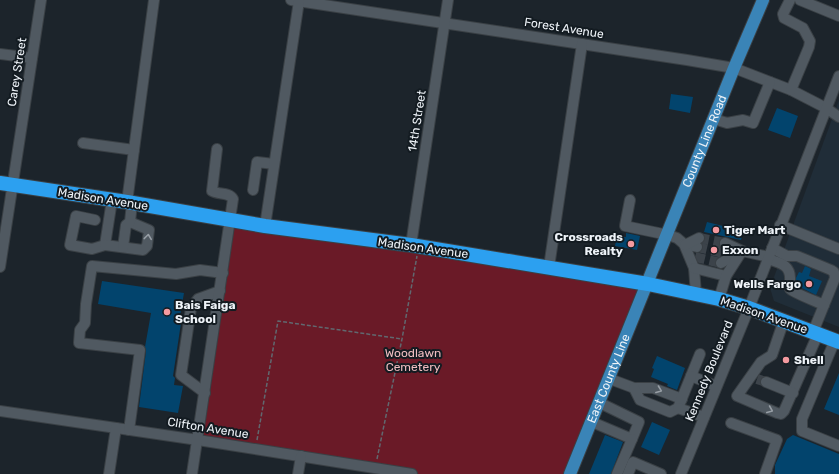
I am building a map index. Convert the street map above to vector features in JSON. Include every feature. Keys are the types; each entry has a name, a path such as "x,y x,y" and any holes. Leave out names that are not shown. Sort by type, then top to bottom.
{"highway":[{"name":"Madison Avenue","path":"7,184 130,202 265,226 415,246 648,284 719,299 749,308 837,341"}],"main road":[{"name":"County Line Road","path":"648,284 734,68 763,0"},
{"name":"East County Line","path":"570,474 648,284"}],"street":[{"name":"Carey Street","path":"0,267 7,184 32,58 41,0"},
{"path":"123,247 126,225 130,222 134,150 154,0"},
{"name":"14th Street","path":"415,246 448,0"},
{"path":"790,0 783,14 784,18 800,26 810,41 809,47 791,90"},
{"path":"800,0 839,16"},
{"path":"265,226 295,1"},
{"name":"Forest Avenue","path":"295,1 734,68 791,90 826,108 839,117"},
{"path":"549,267 582,44"},
{"path":"0,54 32,58"},
{"name":"Kennedy Boulevard","path":"681,474 749,308 839,76"},
{"path":"714,119 727,123 743,120 753,123 770,82"},
{"path":"826,108 839,108"},
{"path":"83,143 134,150"},
{"path":"192,474 233,199 232,196 215,193 212,189 217,149"},
{"path":"253,190 257,162 274,164"},
{"path":"105,245 112,200"},
{"path":"630,200 625,226 668,235 677,238 684,244 694,268 696,294"},
{"path":"95,220 76,216 70,245 92,249 105,245 143,250 147,246 149,230 130,222"},
{"path":"780,225 839,249"},
{"path":"684,244 697,247 684,244"},
{"path":"742,251 723,253 742,251 770,255 797,256 834,272 835,278 824,305 816,333 793,393 781,414 737,396 758,379 761,362 772,355 784,320"},
{"path":"719,299 726,276 742,251"},
{"path":"770,255 787,269 790,274 789,286 793,292 824,305"},
{"path":"129,430 140,350 79,343 80,330 84,323 92,266 176,274 200,270 222,273"},
{"path":"694,268 726,276"},
{"path":"205,393 181,375 191,308 198,299 220,291"},
{"path":"837,341 802,419 802,431 839,446"},
{"path":"634,388 640,400 670,412 680,404 700,354"},
{"path":"691,376 716,386"},
{"path":"610,379 634,388 653,388 704,417"},
{"path":"758,379 793,393"},
{"path":"600,403 639,422 617,474"},
{"name":"Clifton Avenue","path":"0,411 198,440 412,474"},
{"path":"592,422 632,438"},
{"path":"731,423 777,440 765,474"},
{"path":"109,474 116,428"},
{"path":"298,474 301,456"},
{"path":"628,474 633,462 656,473"}],"path":[{"path":"375,468 402,339 415,246"},
{"path":"256,449 278,321 402,339"}],"shaded area":[{"path":"839,100 839,327 774,301 770,288"}],"green space":[{"name":"Woodlawn Cemetery","path":"230,220 648,284 570,474 412,474 198,440"}],"building":[{"path":"671,94 693,97 690,113 669,109"},
{"path":"777,108 798,116 790,138 768,130"},
{"path":"707,222 743,231 741,240 704,232"},
{"path":"626,233 640,236 637,250 615,246 617,236 626,237"},
{"path":"805,266 811,269 809,276 822,281 816,295 796,285 796,278 799,272 802,273"},
{"path":"102,281 184,293 173,376 175,378 174,385 183,386 178,413 139,407 146,351 145,347 151,313 98,304"},
{"path":"657,356 685,368 677,390 667,386 668,384 651,377 654,369 652,368"},
{"path":"839,373 839,415 824,409"},
{"path":"652,422 670,430 659,455 641,447"},
{"path":"605,435 623,442 611,474 589,474"},
{"path":"793,435 839,454 839,474 775,474 775,465 787,439"}],"tunnel":[{"path":"699,238 725,243"},
{"path":"697,247 723,253"},
{"path":"695,257 721,263"},
{"path":"757,379 766,382"}],"place":[{"name":"Tiger Mart","path":"716,230"},
{"name":"Crossroads Realty","path":"631,244"},
{"name":"Exxon","path":"714,250"},
{"name":"Wells Fargo","path":"809,284"},
{"name":"Bais Faiga School","path":"167,312"},
{"name":"Shell","path":"786,360"}]}
